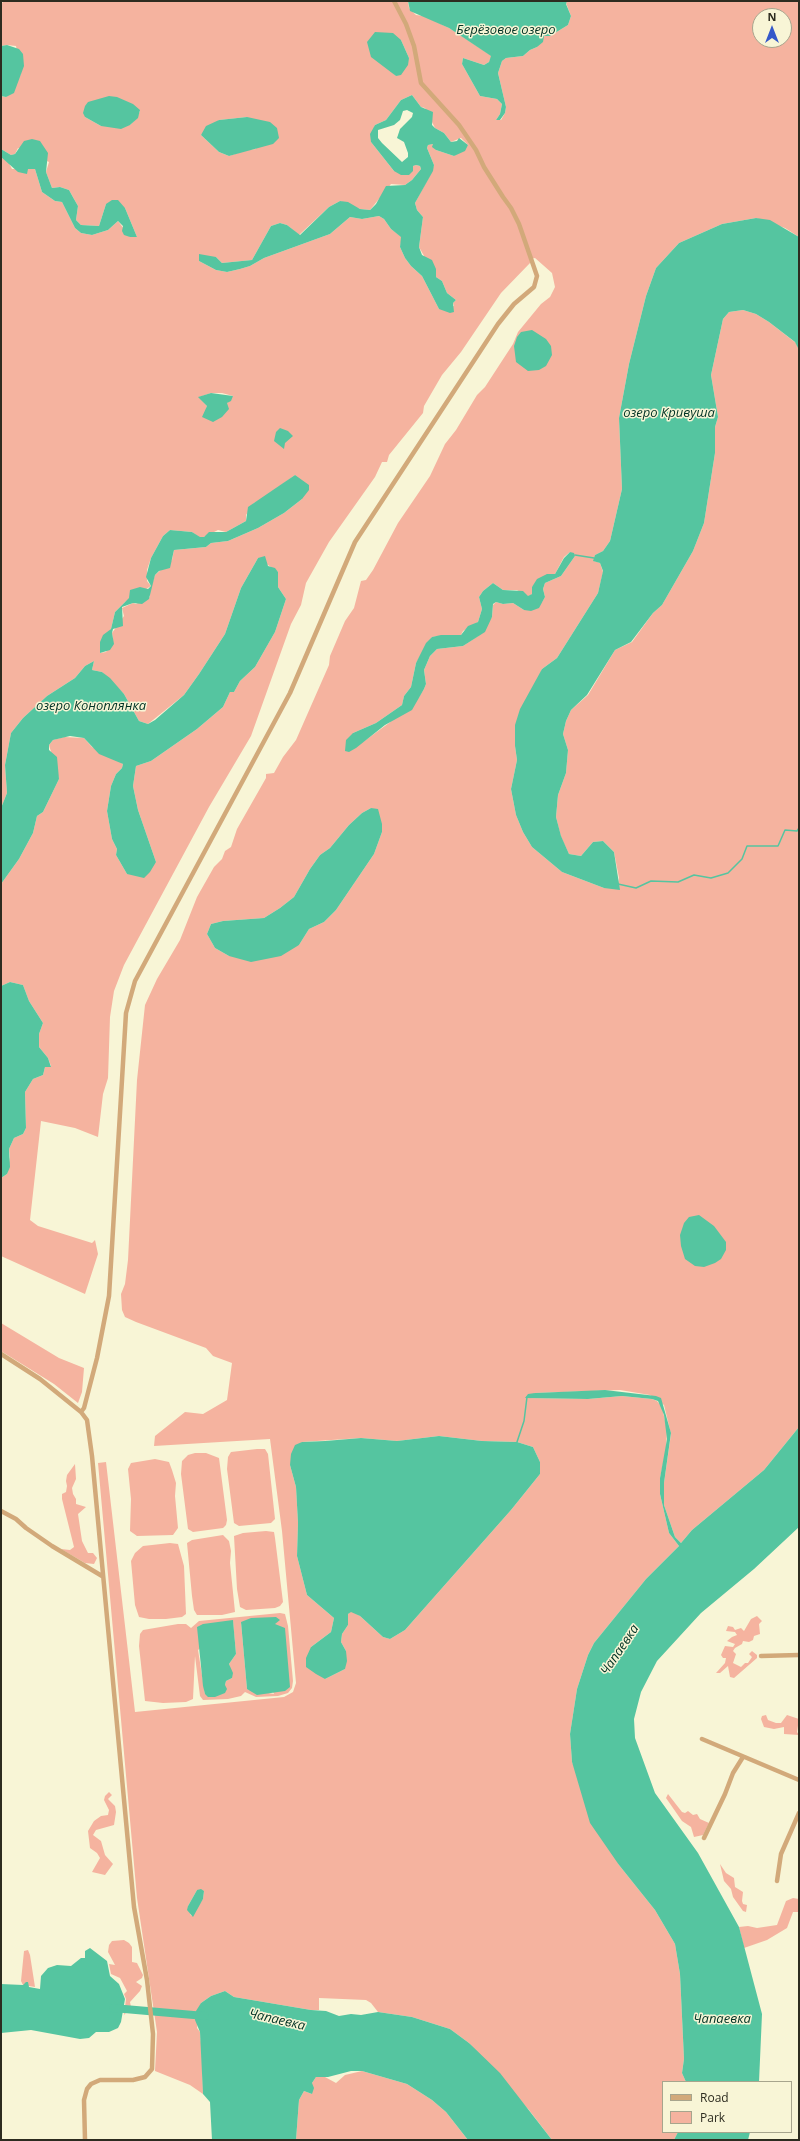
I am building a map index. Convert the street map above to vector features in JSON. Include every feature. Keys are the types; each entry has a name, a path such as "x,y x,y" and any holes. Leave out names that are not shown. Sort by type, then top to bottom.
{"street":[{"path":"81,1412 84,1408 97,1358 108,1296 126,1013 135,981 290,693 355,542 498,324 514,304 534,287 537,276 512,208 495,185 476,150 459,125 421,82 414,46 406,24 394,1"},
{"path":"1,1354 40,1379 81,1412 87,1420 90,1433 102,1576 134,1907 147,1980 153,2034 152,2069 145,2077 133,2080 100,2080 91,2084 86,2090 84,2100 85,2140"},
{"path":"1,1511 16,1518 47,1543 102,1576"},
{"path":"760,1656 799,1655"},
{"path":"702,1739 799,1780"},
{"path":"704,1838 725,1794 733,1773 743,1757"},
{"path":"777,1881 781,1854 799,1813"}],"green space":[{"path":"4,1 408,1 409,8 416,15 424,16 449,28 492,56 489,62 484,65 463,58 462,64 480,96 497,99 502,104 500,114 496,120 501,120 505,113 506,107 498,73 502,61 506,58 523,56 530,50 537,47 544,36 550,36 568,25 571,16 566,3 567,1 799,1 799,237 785,228 756,218 722,224 679,243 656,268 646,296 629,364 619,418 622,489 610,541 603,551 595,555 594,561 600,563 603,572 598,593 557,658 542,669 515,746 517,760 511,789 516,815 523,832 532,847 562,872 604,888 618,884 619,878 614,852 603,841 593,842 581,856 569,854 561,837 556,817 558,795 566,773 568,750 563,734 566,721 571,710 588,695 615,650 632,642 653,613 662,605 693,551 704,523 715,453 715,427 718,417 711,375 723,319 729,312 743,310 756,314 796,343 799,350 799,1427 764,1470 692,1530 681,1543 675,1537 664,1505 664,1483 671,1434 664,1405 650,1395 620,1390 535,1393 529,1398 588,1399 622,1396 652,1399 657,1401 662,1407 667,1430 666,1450 660,1478 660,1494 669,1533 679,1546 646,1579 594,1643 588,1655 577,1689 570,1734 572,1762 619,1865 655,1910 675,1944 680,1974 684,2059 682,2073 686,2081 662,2081 662,2133 678,2133 674,2140 552,2140 529,2110 469,2043 450,2029 412,2017 378,2012 371,2003 366,2000 319,1998 319,2010 311,2010 234,1997 225,1991 211,1996 201,2003 197,2028 200,2032 202,2053 203,2094 190,2085 155,2071 157,2032 137,1898 98,1463 106,1462 135,1712 284,1697 293,1692 296,1683 282,1531 270,1439 154,1446 155,1436 185,1412 203,1414 227,1400 232,1363 213,1356 206,1348 125,1317 122,1310 121,1294 125,1284 128,1260 137,1080 145,1005 157,979 180,940 197,897 214,867 222,859 225,851 231,847 237,829 266,778 266,774 274,773 283,757 296,740 329,665 330,656 345,621 354,608 361,581 366,580 373,570 398,523 430,476 445,444 456,430 477,395 485,387 513,344 518,332 541,304 550,297 555,287 552,273 535,258 530,259 530,263 501,293 461,352 442,375 424,406 423,413 389,455 387,462 382,462 375,477 329,542 306,583 301,605 291,624 251,736 209,807 124,965 114,991 110,1017 108,1078 103,1094 98,1137 75,1128 41,1121 30,1220 38,1226 92,1243 95,1240 98,1254 85,1294 1,1256 1,1178 7,1174 10,1157 9,1149 14,1138 23,1134 26,1128 25,1092 33,1079 43,1075 45,1067 51,1066 48,1058 39,1047 39,1034 43,1023 29,1001 23,985 10,982 1,986 1,884 19,859 33,833 37,816 43,812 59,779 49,745 53,740 64,737 84,738 92,747 123,764 122,768 116,774 111,786 107,811 112,839 117,849 116,855 127,874 156,862 138,810 133,786 136,766 151,761 197,729 223,707 230,692 234,692 240,681 255,667 275,632 286,599 278,587 278,572 258,558 241,588 225,634 199,674 184,695 148,724 139,721 124,694 102,672 92,670 94,661 85,666 75,678 47,696 23,718 11,733 5,765 7,793 1,808 1,157 9,163 12,169 35,169 42,192 55,201 62,202 75,228 81,233 92,235 108,230 118,221 130,237 137,237 125,208 106,204 99,226 81,225 76,220 78,206 69,190 60,187 52,188 46,172 49,162 18,148 15,154 11,155 1,149 1,96 6,97 21,74 16,46 1,46 1,4","holes":["401,40 409,58 396,76 391,71","412,95 421,107 425,108 435,128 444,133 451,142 461,138 468,145 454,156 436,150 433,144 428,145 427,148 434,165 415,203 417,210 423,217 419,247 436,277 442,281 447,293 456,300 453,303 454,306 439,309 422,276 405,258 400,247 402,237 391,229 384,219 379,216 362,219 350,217 330,234 264,258 250,266 240,269 227,272 216,270 199,261 216,257 222,263 252,260 271,226 280,223 287,225 299,235 329,207 340,201 360,209 370,210 391,184 405,185 412,180 421,169 420,166 416,165 394,171 371,142 375,125 386,120 401,100","140,111 137,118 130,125 101,126 85,117","247,117 256,149 247,150 229,156 219,152 201,135 219,120","211,393 222,393 233,396 227,403 206,410 207,406 199,397","295,475 302,499 284,513 258,528 228,541 211,543 206,547 174,550 172,560 155,575 150,590 150,597 136,604 133,603 122,608 124,616 112,633 113,640 106,652 100,653 107,634 111,629 115,612 125,602 151,586 147,581 147,570 151,558 163,536 170,530 192,532 199,537 204,537 218,530 226,532 246,521 246,515 254,503 261,500","570,552 575,556 561,576 545,583 543,589 545,597 542,602 524,610 513,603 503,604 496,602 493,605 492,617 478,636 463,646 437,649 430,656 424,670 426,684 419,697 389,723 363,742 353,733 376,723 402,705 404,696 411,687 416,663 432,637 461,635 463,631 478,622 482,609 479,597 483,591 493,583 503,590 517,590 528,597 532,594 532,587 555,574 564,557","371,808 382,832 374,854 336,910 324,922 309,929 299,945 229,956 215,948 207,934 211,924 223,921 264,918 280,908 294,897 320,855 330,848 349,825 362,813","439,1436 482,1441 517,1442 533,1447 540,1462 540,1474 511,1510 405,1630 390,1639 383,1637 360,1616 351,1611 348,1614 348,1625 342,1634 341,1642 346,1651 345,1669 325,1679 311,1647 331,1632 334,1618 307,1595 297,1556 298,1523 296,1487 290,1465 302,1442 361,1438 397,1441","197,1890 204,1891 203,1899 191,1916 188,1906"]},
{"path":"1,1323 59,1358 84,1368 82,1392 78,1403 54,1384 1,1351"},
{"path":"265,1449 268,1454 275,1519 271,1523 239,1526 234,1523 227,1469 228,1457 231,1452"},
{"path":"195,1453 206,1453 219,1458 227,1520 226,1525 223,1528 193,1532 188,1529 181,1474 182,1461 188,1455"},
{"path":"155,1459 169,1462 172,1470 176,1483 175,1496 178,1528 173,1535 137,1536 130,1531 131,1499 128,1469 131,1463"},
{"path":"75,1464 76,1479 72,1488 73,1494 76,1499 76,1504 86,1507 78,1514 82,1541 88,1553 93,1553 97,1558 94,1564 85,1563 61,1549 70,1550 74,1547 62,1494 66,1492 67,1475"},
{"path":"266,1531 274,1532 283,1602 280,1606 275,1608 246,1610 240,1607 237,1589 234,1536 243,1533"},
{"path":"223,1535 229,1541 231,1551 230,1563 235,1612 222,1615 197,1615 194,1610 192,1596 187,1543 192,1540"},
{"path":"170,1543 178,1544 184,1566 186,1614 182,1617 166,1619 149,1619 139,1617 135,1605 131,1561 135,1553 143,1546"},
{"path":"280,1613 285,1614 288,1626 293,1681 292,1688 288,1693 278,1696 256,1697 245,1692 241,1696 228,1699 203,1700 200,1696 195,1656 193,1699 186,1702 163,1703 145,1701 139,1646 140,1634 143,1630 178,1624 186,1624 191,1628 199,1621","holes":["233,1621 236,1654 229,1664 232,1678 226,1681 225,1685 205,1694 198,1650","241,1622 274,1694 247,1689"]},
{"path":"757,1616 762,1621 759,1624 760,1634 754,1636 753,1640 749,1642 743,1641 742,1644 735,1648 733,1651 736,1654 733,1663 741,1667 745,1663 748,1663 752,1657 749,1654 752,1651 757,1655 757,1658 734,1678 730,1677 728,1666 720,1673 716,1673 725,1663 726,1658 723,1658 721,1655 725,1646 733,1647 735,1644 727,1641 737,1635 735,1632 726,1631 728,1626 733,1627 735,1630 741,1628 744,1631 751,1619"},
{"path":"766,1715 768,1720 776,1723 781,1723 787,1715 799,1719 797,1732 799,1735 784,1734 784,1727 774,1729 764,1727 761,1719 762,1716"},
{"path":"109,1792 112,1795 108,1799 115,1806 116,1812 114,1825 96,1830 93,1835 101,1841 105,1855 113,1864 105,1875 92,1872 100,1858 97,1853 90,1848 88,1831 94,1821 101,1816 108,1815 109,1810 104,1800 105,1796"},
{"path":"668,1794 682,1812 685,1813 688,1811 693,1815 697,1814 700,1819 709,1823 703,1835 694,1837 691,1827 682,1821 666,1798"},
{"path":"720,1864 726,1873 734,1878 735,1887 743,1892 742,1901 743,1904 747,1905 746,1912 743,1911 733,1897 731,1889 724,1881"},
{"path":"793,1898 799,1899 799,1912 793,1912 787,1928 767,1940 744,1948 739,1927 748,1926 757,1928 777,1925 786,1901"},
{"path":"124,1940 132,1947 132,1962 137,1963 143,1975 142,1978 136,1982 142,1986 140,1991 130,2002 131,2007 124,2015 126,1999 124,1994 127,1991 120,1978 111,1974 109,1964 115,1965 108,1952 109,1945 112,1941"},
{"path":"28,1950 35,1987 23,1985 21,1981 24,1951"},
{"path":"362,2071 407,2084 432,2100 446,2112 468,2140 296,2140 299,2100 304,2091 312,2094 312,2083 316,2077 325,2077 336,2083 345,2075"}],"water":[{"name":"Берёзовое озеро","path":"408,1 567,1 566,4 571,16 568,25 550,36 544,36 543,42 537,47 530,50 523,56 506,58 502,61 498,73 506,107 505,113 500,120 496,120 500,114 502,104 497,99 480,96 462,64 463,58 484,65 489,62 491,56 449,28 410,11"},
{"path":"375,32 393,33 401,40 409,58 408,65 401,75 396,76 371,57 367,42"},
{"path":"7,45 19,49 23,54 24,66 14,93 6,97 1,96 1,46"},
{"path":"412,95 421,107 433,112 432,125 435,128 444,133 451,142 457,141 459,138 468,145 465,151 454,156 436,150 432,147 433,144 428,145 427,148 434,165 433,171 415,203 417,210 423,217 419,247 422,255 432,260 436,269 436,277 442,281 447,293 456,300 453,303 454,312 450,313 439,309 422,276 405,258 400,247 401,237 391,229 384,219 379,216 362,219 350,217 330,234 264,258 250,266 240,269 227,272 216,270 199,261 199,254 216,257 222,263 252,260 271,226 280,223 287,225 300,235 329,207 340,201 348,202 360,209 370,210 376,204 386,186 405,185 412,180 421,169 420,166 413,166 413,171 409,175 401,175 394,171 371,142 370,134 375,125 386,120 401,100","holes":["407,110 413,113 412,117 400,129 397,138 404,142 408,153 408,157 402,162 378,138 378,130 394,125 400,120 403,111"]},
{"path":"109,96 117,97 133,104 140,110 138,118 130,125 121,129 101,126 85,117 83,113 88,102"},
{"path":"247,117 270,122 277,128 279,138 273,144 229,156 219,152 201,135 206,126 219,120"},
{"path":"32,139 40,141 48,153 46,172 52,188 60,187 69,190 78,206 76,220 81,225 99,226 106,204 112,200 118,200 125,208 137,237 124,235 122,231 123,226 118,221 108,230 92,235 81,233 75,228 62,202 55,201 42,192 35,169 28,169 27,174 18,172 1,157 1,149 11,155 15,154 24,141"},
{"name":"озеро Кривуша","path":"756,218 770,220 799,237 799,350 795,342 756,314 743,310 729,312 723,319 711,375 718,417 715,427 715,453 704,523 693,551 662,605 653,613 631,642 615,650 587,695 571,710 566,721 563,734 568,750 566,773 558,795 556,817 561,836 569,854 581,856 593,842 603,841 614,852 620,890 604,888 562,872 532,847 523,832 516,815 511,789 517,760 515,725 520,709 542,669 557,658 598,593 603,571 600,563 593,561 595,555 603,551 610,541 622,489 619,418 629,364 646,296 656,268 679,243 722,224"},
{"path":"532,330 546,339 551,346 552,355 546,366 539,370 528,371 516,362 514,346 517,337 521,332"},
{"path":"211,393 233,396 231,401 227,403 229,409 222,417 213,422 202,417 207,406 198,397"},
{"path":"280,428 288,431 293,436 285,443 284,449 274,441 276,432"},
{"path":"295,475 309,485 309,490 302,499 284,513 258,528 228,541 211,543 206,547 174,550 170,568 159,571 155,575 149,599 142,604 133,603 122,607 123,626 113,629 112,633 114,644 110,650 100,653 100,642 103,635 111,629 115,612 129,598 130,590 140,587 148,589 151,586 146,577 151,558 163,536 170,530 192,532 200,537 204,537 209,532 226,532 246,521 248,507"},
{"path":"570,552 574,553 575,556 561,576 545,583 543,589 545,597 539,608 531,611 524,610 513,603 503,604 496,602 493,604 492,617 485,632 463,646 437,649 430,656 424,670 426,684 412,710 385,725 356,748 349,752 345,751 346,740 353,733 376,723 402,705 404,696 411,687 416,663 426,643 432,637 441,635 461,635 468,626 478,622 482,609 479,597 483,591 493,583 503,590 523,591 528,596 532,594 532,587 537,579 547,574 555,574 564,558"},
{"name":"озеро Коноплянка","path":"265,556 268,566 275,568 278,572 278,587 286,599 275,632 255,667 240,681 234,692 230,692 223,707 197,729 151,761 136,766 133,786 138,810 156,862 150,872 144,878 127,874 116,855 117,849 112,839 107,811 111,786 116,774 122,768 123,764 99,754 84,738 70,736 53,740 49,745 49,750 57,757 59,779 43,812 37,816 33,833 19,859 1,884 1,808 7,793 5,765 11,733 23,718 47,696 75,678 85,666 94,661 92,670 102,672 110,678 124,694 139,721 148,724 155,720 184,695 199,674 225,634 241,588 258,558"},
{"path":"371,808 378,809 382,824 382,832 374,854 336,910 324,922 309,929 299,945 281,956 251,962 229,956 215,948 207,934 211,924 223,921 264,918 280,908 294,897 320,855 330,848 349,825 362,813"},
{"path":"10,982 23,985 29,1001 43,1023 39,1034 39,1047 48,1058 51,1067 45,1067 43,1075 33,1079 25,1092 26,1128 23,1134 14,1138 9,1149 10,1167 7,1174 1,1178 1,986"},
{"path":"699,1215 714,1226 726,1242 726,1250 721,1259 704,1267 695,1266 685,1259 681,1246 680,1235 684,1223 689,1217"},
{"name":"Чапаевка","path":"605,1390 656,1396 661,1398 671,1433 664,1483 664,1505 675,1537 681,1543 692,1530 764,1470 799,1427 799,1527 754,1569 701,1613 657,1661 641,1692 634,1719 635,1738 655,1793 698,1853 739,1927 762,2014 759,2081 686,2081 682,2073 684,2059 680,1974 675,1944 655,1910 619,1865 590,1823 572,1762 570,1734 577,1689 588,1655 594,1643 646,1579 679,1546 669,1533 660,1494 660,1478 667,1439 664,1415 658,1401 652,1399 622,1396 588,1399 525,1398 528,1394"},
{"path":"439,1436 482,1441 517,1442 533,1447 540,1462 540,1474 511,1510 405,1630 390,1639 383,1637 360,1616 351,1612 348,1614 348,1625 342,1634 341,1642 346,1651 347,1661 345,1669 325,1679 306,1667 306,1658 311,1647 331,1632 334,1618 307,1595 297,1556 298,1523 296,1487 290,1465 291,1454 295,1445 302,1442 361,1438 397,1441"},
{"path":"276,1617 280,1620 275,1624 285,1628 290,1687 285,1691 257,1695 247,1689 241,1622 251,1618"},
{"path":"233,1620 236,1654 229,1664 233,1673 232,1678 226,1681 225,1685 227,1689 225,1693 215,1697 208,1697 205,1694 203,1686 197,1627 203,1624"},
{"path":"201,1889 204,1891 203,1899 193,1917 187,1910 188,1906 197,1890"},
{"path":"90,1948 107,1961 110,1976 119,1984 125,1999 121,2022 118,2028 109,2032 96,2032 89,2038 80,2039 31,2030 1,2033 1,1984 23,1985 28,1982 29,1987 40,1989 41,1976 48,1968 57,1965 71,1966 81,1958 85,1958 85,1951"},
{"name":"Чапаевка","path":"225,1991 234,1997 311,2010 326,2011 339,2016 351,2014 361,2015 378,2012 412,2017 450,2029 469,2043 500,2073 552,2140 468,2140 446,2112 432,2100 407,2084 362,2071 351,2071 328,2077 316,2077 312,2083 314,2088 312,2094 304,2091 299,2100 296,2140 212,2140 210,2102 203,2094 200,2032 195,2020 196,2011 201,2003 211,1996"},
{"path":"678,2133 750,2133 748,2140 674,2140"}],"waterway":[{"path":"575,555 594,558"},
{"path":"618,884 636,888 651,881 678,882 694,875 711,878 728,873 742,859 747,846 778,846 785,830 797,831 799,828"},
{"path":"517,1442 524,1421 527,1397"},
{"name":"Чапаевка","path":"113,2008 205,2016"}]}
